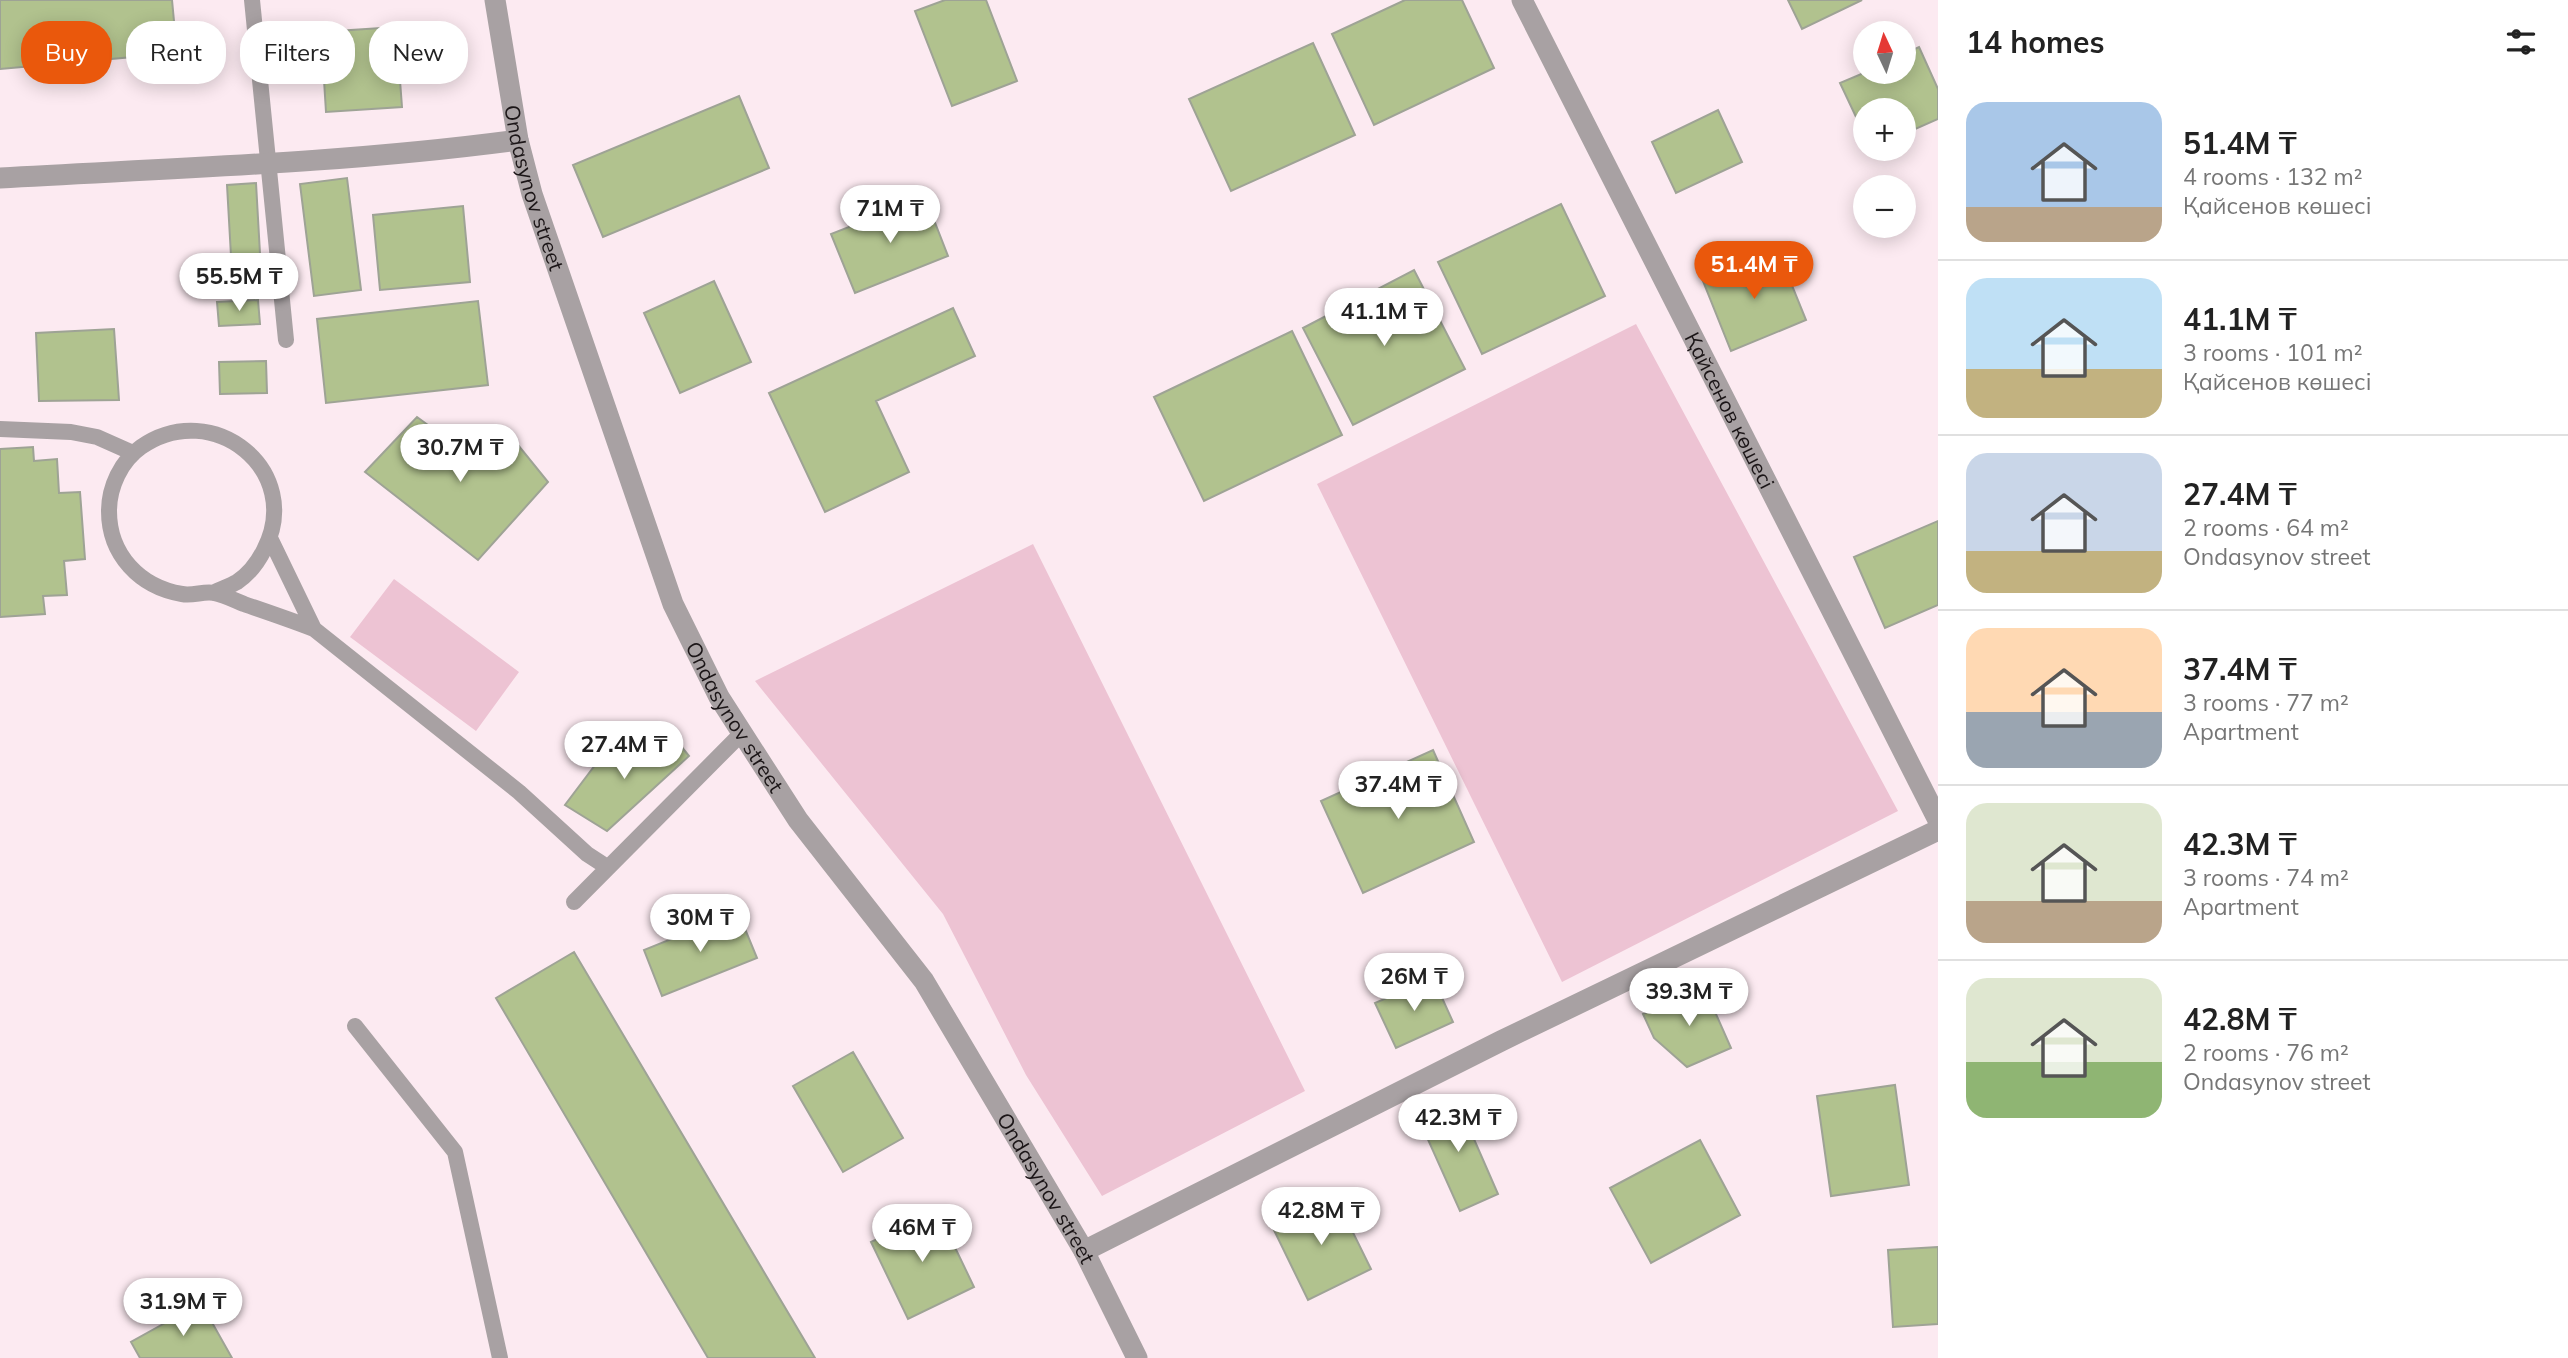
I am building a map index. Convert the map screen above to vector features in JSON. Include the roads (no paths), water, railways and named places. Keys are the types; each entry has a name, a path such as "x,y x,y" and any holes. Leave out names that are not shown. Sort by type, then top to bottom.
{"street":[{"name":"Ondasynov street","path":"495,0 518,140 532,194 673,604 719,697 798,820 924,981 1084,1251 1137,1358"},
{"name":"Қайсенов көшесі","path":"1522,0 1938,820"},
{"path":"0,178 268,163 457,148 518,140"},
{"path":"1084,1251 1501,1041 1938,830"}],"lane":[{"path":"251,0 286,340"},
{"path":"0,429 71,432 97,438 133,453"},
{"path":"182,430 210,431 235,442 256,460 270,484 274,510 270,538 258,562 248,572 238,581 213,593 186,595 159,589 136,575 119,553 109,528 109,500 117,474 133,453 156,437 182,430"},
{"path":"270,538 314,629"},
{"path":"213,593 314,629 519,792 587,854 607,867"},
{"path":"574,902 742,733"},
{"path":"355,1026 455,1152 500,1358"}]}
